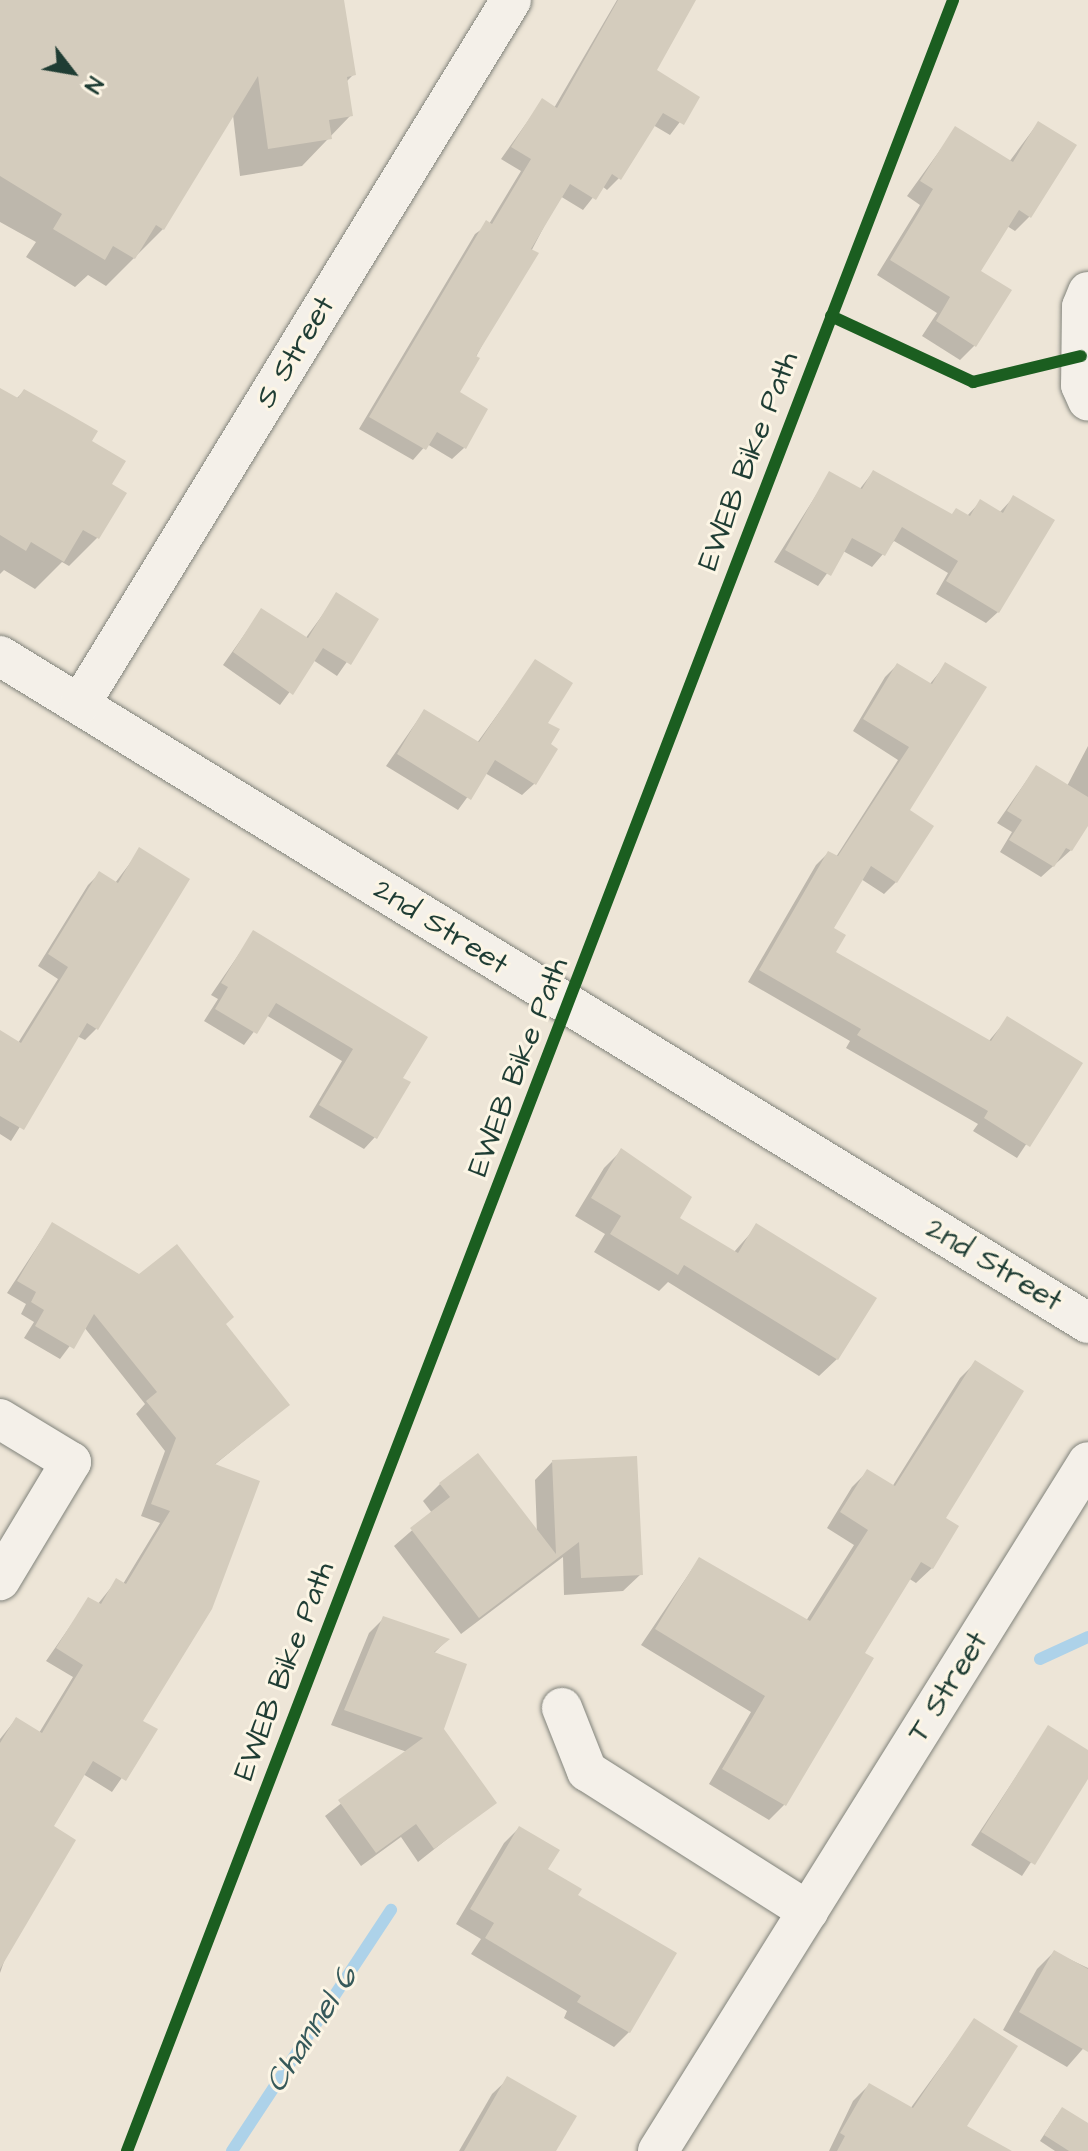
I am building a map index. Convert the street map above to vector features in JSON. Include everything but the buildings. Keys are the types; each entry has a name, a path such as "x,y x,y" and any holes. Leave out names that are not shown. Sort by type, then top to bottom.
{"street":[{"name":"S Street","path":"80,704 511,0"},
{"path":"1088,292 1082,307 1081,385 1088,401"},
{"name":"2nd Street","path":"0,656 1088,1323"},
{"path":"0,1419 71,1462 0,1580"},
{"name":"T Street","path":"658,2151 1088,1462"},
{"path":"562,1708 587,1771 808,1911"}],"waterway":[{"name":"Channel 6","path":"1040,1659 1088,1637"},
{"name":"Channel 6","path":"232,2151 391,1910"}],"cycle path":[{"name":"EWEB Bike Path","path":"127,2151 953,0"},
{"path":"831,316 973,382 1081,356"}]}
